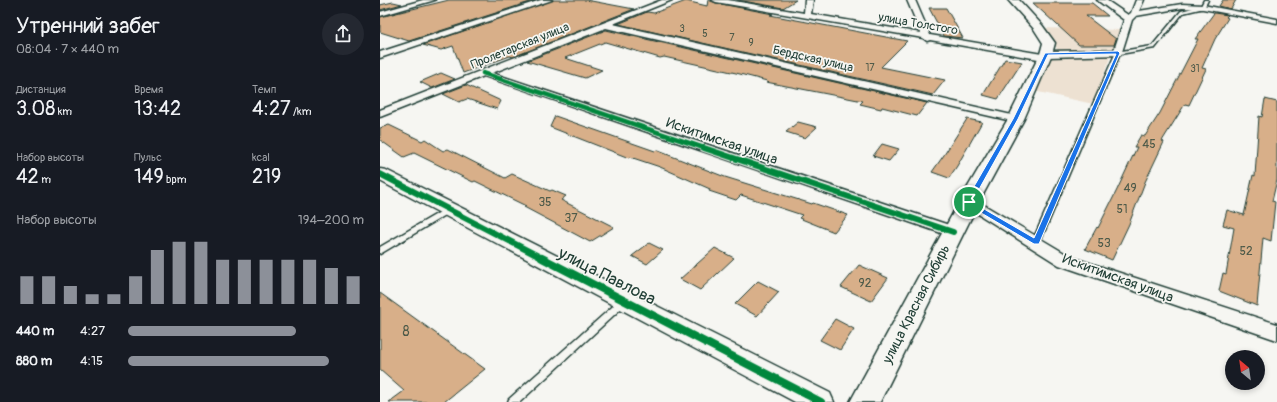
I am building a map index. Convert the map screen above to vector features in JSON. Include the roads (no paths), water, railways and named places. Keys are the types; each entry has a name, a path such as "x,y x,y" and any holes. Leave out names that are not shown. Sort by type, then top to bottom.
{"main road":[{"path":"1013,0 1038,27 1049,43 1045,55"},
{"name":"улица Красная Сибирь","path":"865,402 969,202 1016,119 1045,55"}],"street":[{"path":"380,14 431,0"},
{"path":"380,55 548,0"},
{"name":"Пролетарская улица","path":"380,114 668,0"},
{"name":"улица Толстого","path":"716,0 927,38 1045,55 1118,53"},
{"path":"807,16 809,0"},
{"path":"911,0 927,38"},
{"path":"1101,0 1131,17 1182,6 1204,4 1277,21"},
{"path":"1118,53 1131,17 1140,0"},
{"name":"Бердская улица","path":"605,25 1016,119"},
{"name":"Искитимская улица","path":"483,73 953,232"},
{"name":"улица Павлова","path":"380,174 821,402"},
{"name":"Искитимская улица","path":"969,202 1065,261 1277,332"}],"lane":[{"path":"1036,242 1118,53 1153,47 1182,12 1204,4"},
{"path":"380,251 450,210"},
{"path":"513,402 624,301"}]}
